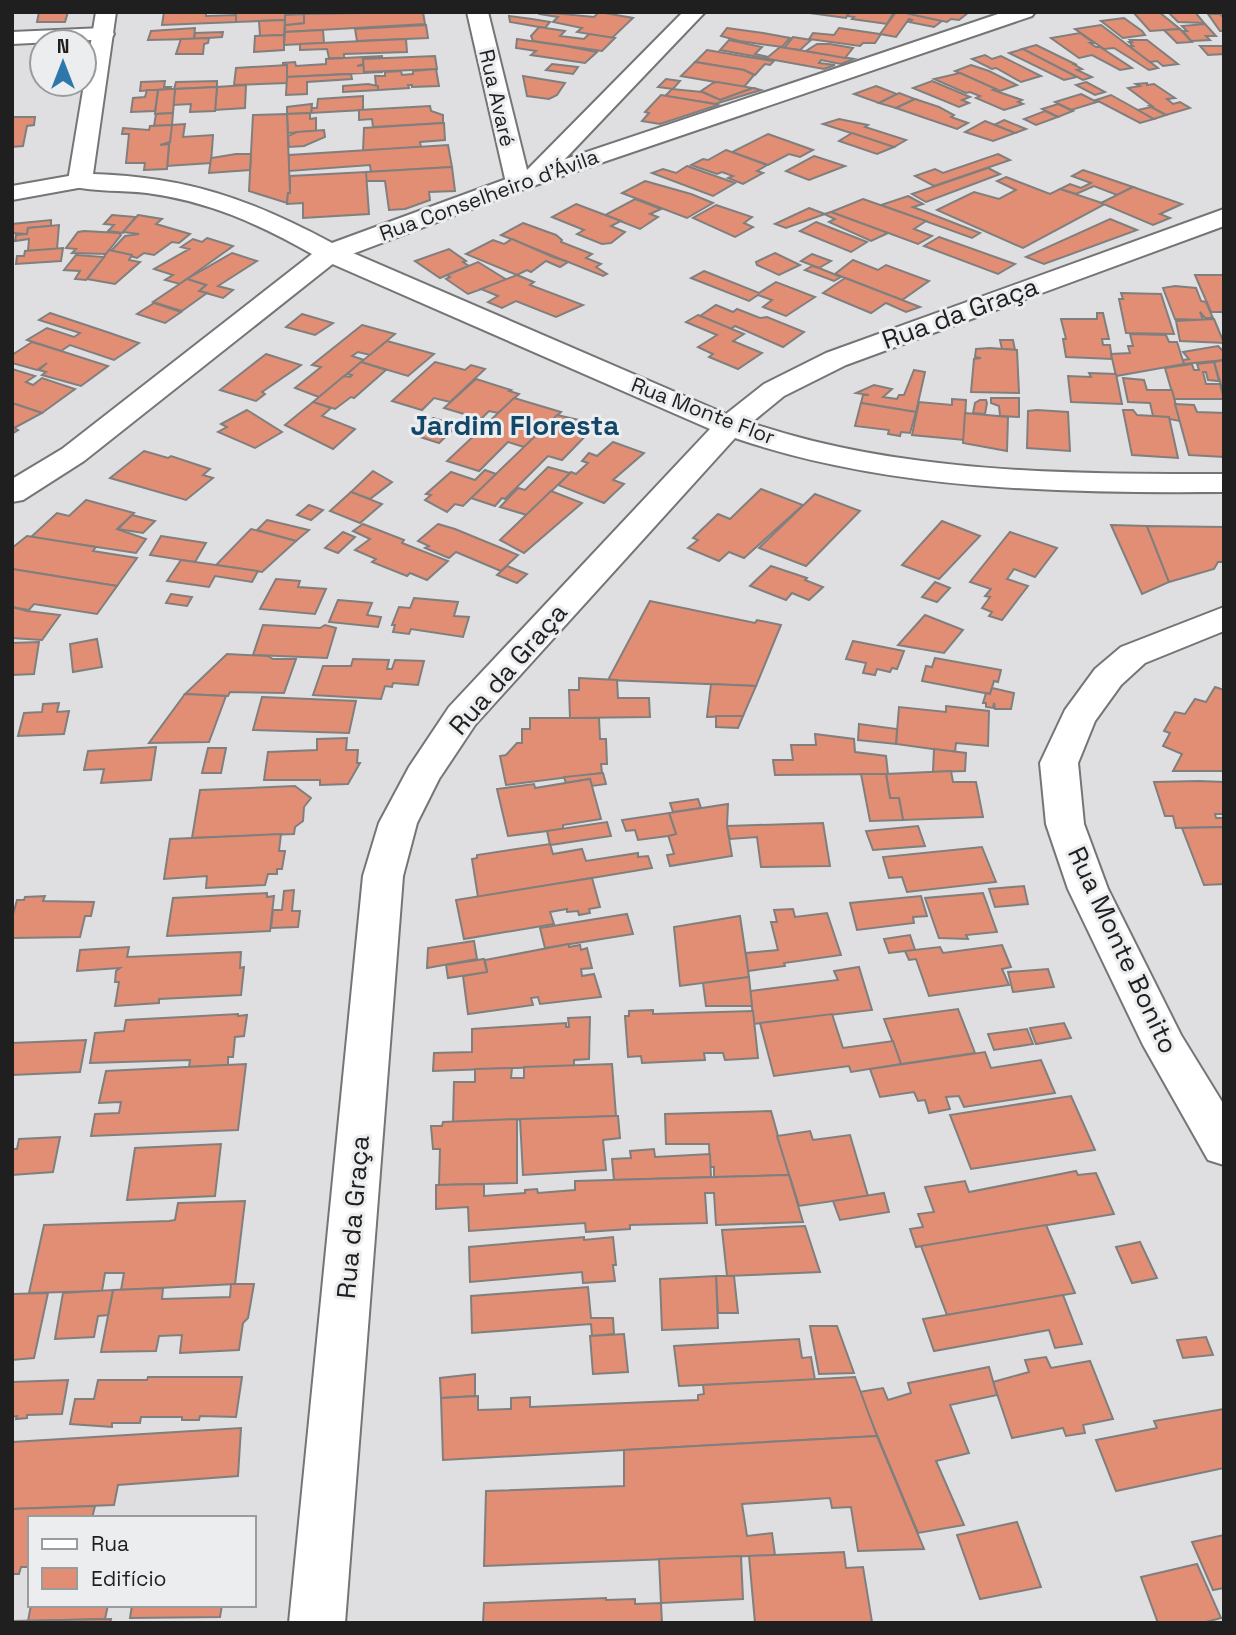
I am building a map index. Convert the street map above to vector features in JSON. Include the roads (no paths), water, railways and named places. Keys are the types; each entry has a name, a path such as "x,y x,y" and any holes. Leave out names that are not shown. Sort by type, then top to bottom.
{"street":[{"name":"Rua Avaré","path":"477,12 526,180"},
{"path":"526,180 695,12"},
{"name":"Rua Conselheiro d'Ávila","path":"12,493 73,455 330,253 526,180 1026,12"},
{"path":"12,38 105,23 80,181"},
{"name":"Rua Monte Flor","path":"12,193 80,181 161,186 200,195 255,213 330,253 729,426 798,448 884,466 1002,480 1097,484 1224,484"},
{"name":"Rua da Graça","path":"317,1623 383,876 398,823 422,776 461,716 729,426 774,390 836,359 1224,218"},
{"name":"Rua Monte Bonito","path":"1224,618 1133,655 1108,677 1078,719 1059,763 1065,824 1088,889 1166,1045 1224,1146"}],"district":[{"name":"Jardim Floresta","path":"515,425"}]}
